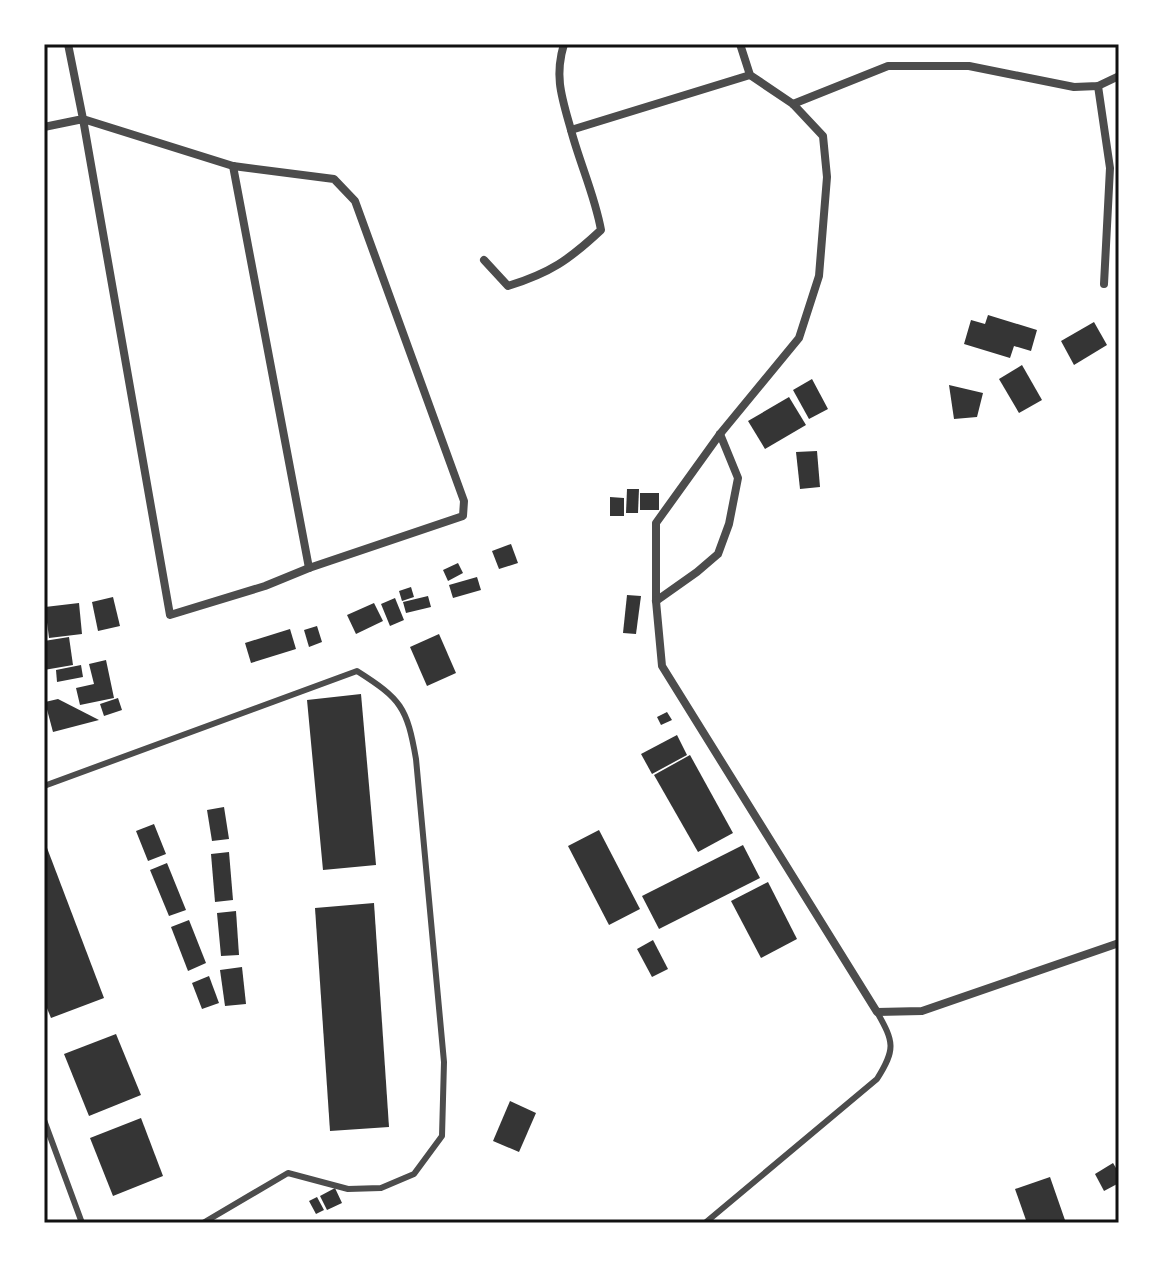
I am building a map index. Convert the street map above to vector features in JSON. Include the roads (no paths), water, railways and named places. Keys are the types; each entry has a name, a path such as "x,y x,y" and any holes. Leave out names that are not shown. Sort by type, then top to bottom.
{"street":[{"path":"44,127 83,119 233,166 334,179 355,201 464,501 463,516 265,586 170,615 83,119 68,44"},
{"path":"484,260 508,286 543,275 573,255 601,230 596,202 582,170 558,85 564,44"},
{"path":"740,44 750,75 793,104 823,136 827,177 819,276 799,338 720,434 656,523 656,601 662,666 877,1012 922,1011 1119,943"},
{"path":"793,104 888,66 969,66 1074,87 1098,86 1119,76"},
{"path":"571,130 750,75"},
{"path":"1098,86 1110,168 1104,284"},
{"path":"233,166 309,568"},
{"path":"656,601 718,554 729,524 738,478 720,434"}],"lane":[{"path":"44,786 357,671 399,701 410,725 416,759 444,1062 442,1136 414,1174 381,1188 348,1189 288,1173 203,1223"},
{"path":"705,1223 877,1079 888,1061 892,1038 877,1012"},
{"path":"44,1120 82,1223"}]}
